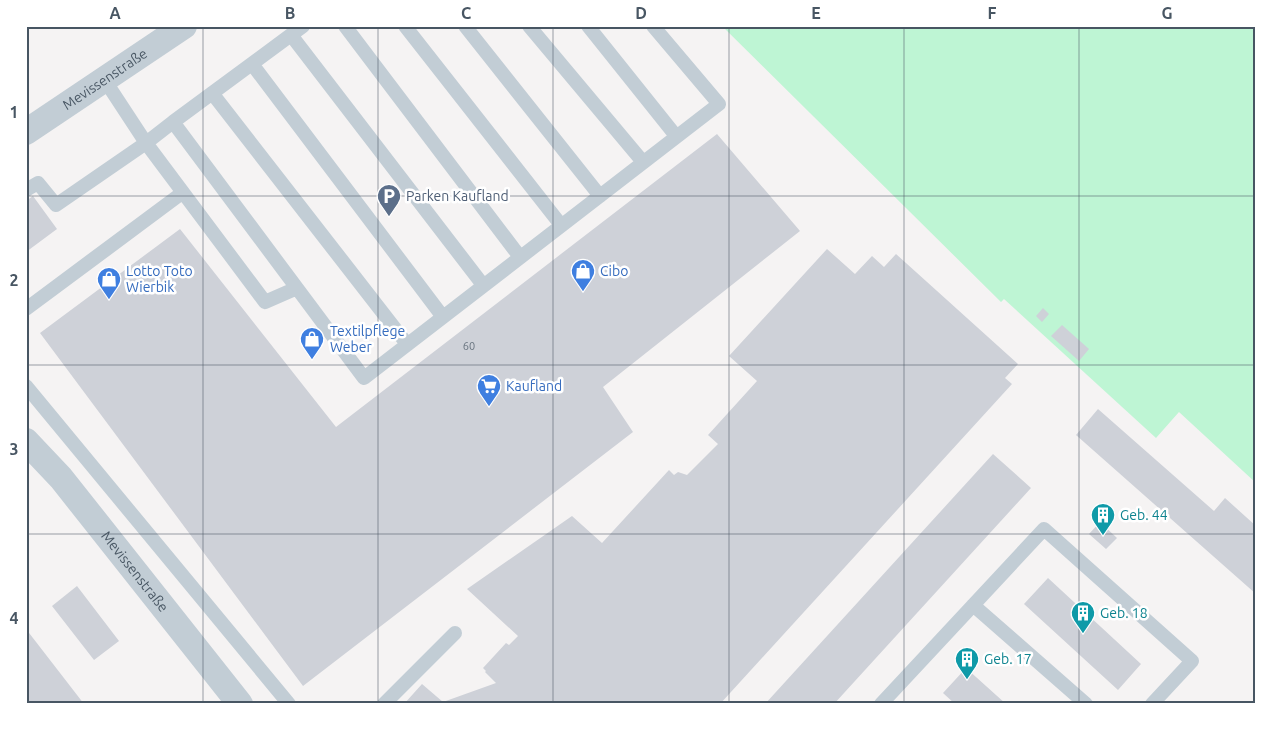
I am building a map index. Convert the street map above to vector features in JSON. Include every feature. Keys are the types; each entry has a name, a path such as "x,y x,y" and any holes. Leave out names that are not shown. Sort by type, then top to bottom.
{"street":[{"name":"Mevissenstraße","path":"26,132 184,26"},
{"name":"Mevissenstraße","path":"26,441 61,478 240,704"}],"lane":[{"path":"26,190 38,183 56,205 146,143 303,26"},
{"path":"344,26 520,258"},
{"path":"405,26 561,225"},
{"path":"465,26 600,196"},
{"path":"529,26 643,162"},
{"path":"588,26 676,136"},
{"path":"173,122 364,378 719,104 653,26"},
{"path":"291,35 483,285"},
{"path":"252,64 443,317"},
{"path":"104,79 182,193 265,302 297,288"},
{"path":"212,93 407,344"},
{"path":"26,309 182,193"},
{"path":"26,386 289,704"},
{"path":"881,704 1044,529 1192,661 1152,704"},
{"path":"973,605 1086,704"},
{"path":"384,704 455,633"}],"green space":[{"path":"722,26 1256,26 1256,483 1179,412 1156,438 1004,299 1001,302"}],"building":[{"name":"Kaufland","path":"717,134 800,231 603,387 633,432 303,686 40,333 180,229 336,427"},
{"path":"33,196 57,229 26,252 26,201"},
{"path":"827,249 855,274 872,256 884,267 896,254 1018,364 1005,378 1012,384 720,704 404,704 422,684 443,702 496,683 483,668 506,643 509,645 518,636 467,589 572,516 602,543 669,470 674,475 678,472 687,475 718,444 708,435 757,381 729,356"},
{"path":"1043,308 1049,314 1042,322 1036,316"},
{"path":"1062,325 1089,349 1079,361 1051,336"},
{"path":"1098,409 1214,511 1225,498 1256,526 1256,594 1076,435"},
{"path":"993,454 1031,488 834,704 765,704"},
{"name":"Geb. 44","path":"1100,522 1117,538 1106,549 1089,534"},
{"name":"Geb. 18","path":"1048,578 1141,664 1118,690 1024,604"},
{"path":"77,586 119,641 94,660 52,606"},
{"path":"26,629 84,704 26,704"},
{"name":"Geb. 17","path":"966,668 1006,704 955,704 943,693"}],"place":[{"name":"Parken Kaufland","path":"389,217"},
{"name":"Cibo","path":"583,292"},
{"name":"Lotto Toto Wierbik","path":"109,300"},
{"name":"Textilpflege Weber","path":"312,360"},
{"name":"Kaufland","path":"489,407"},
{"name":"Geb. 44","path":"1103,536"},
{"name":"Geb. 18","path":"1083,634"},
{"name":"Geb. 17","path":"967,680"}]}
